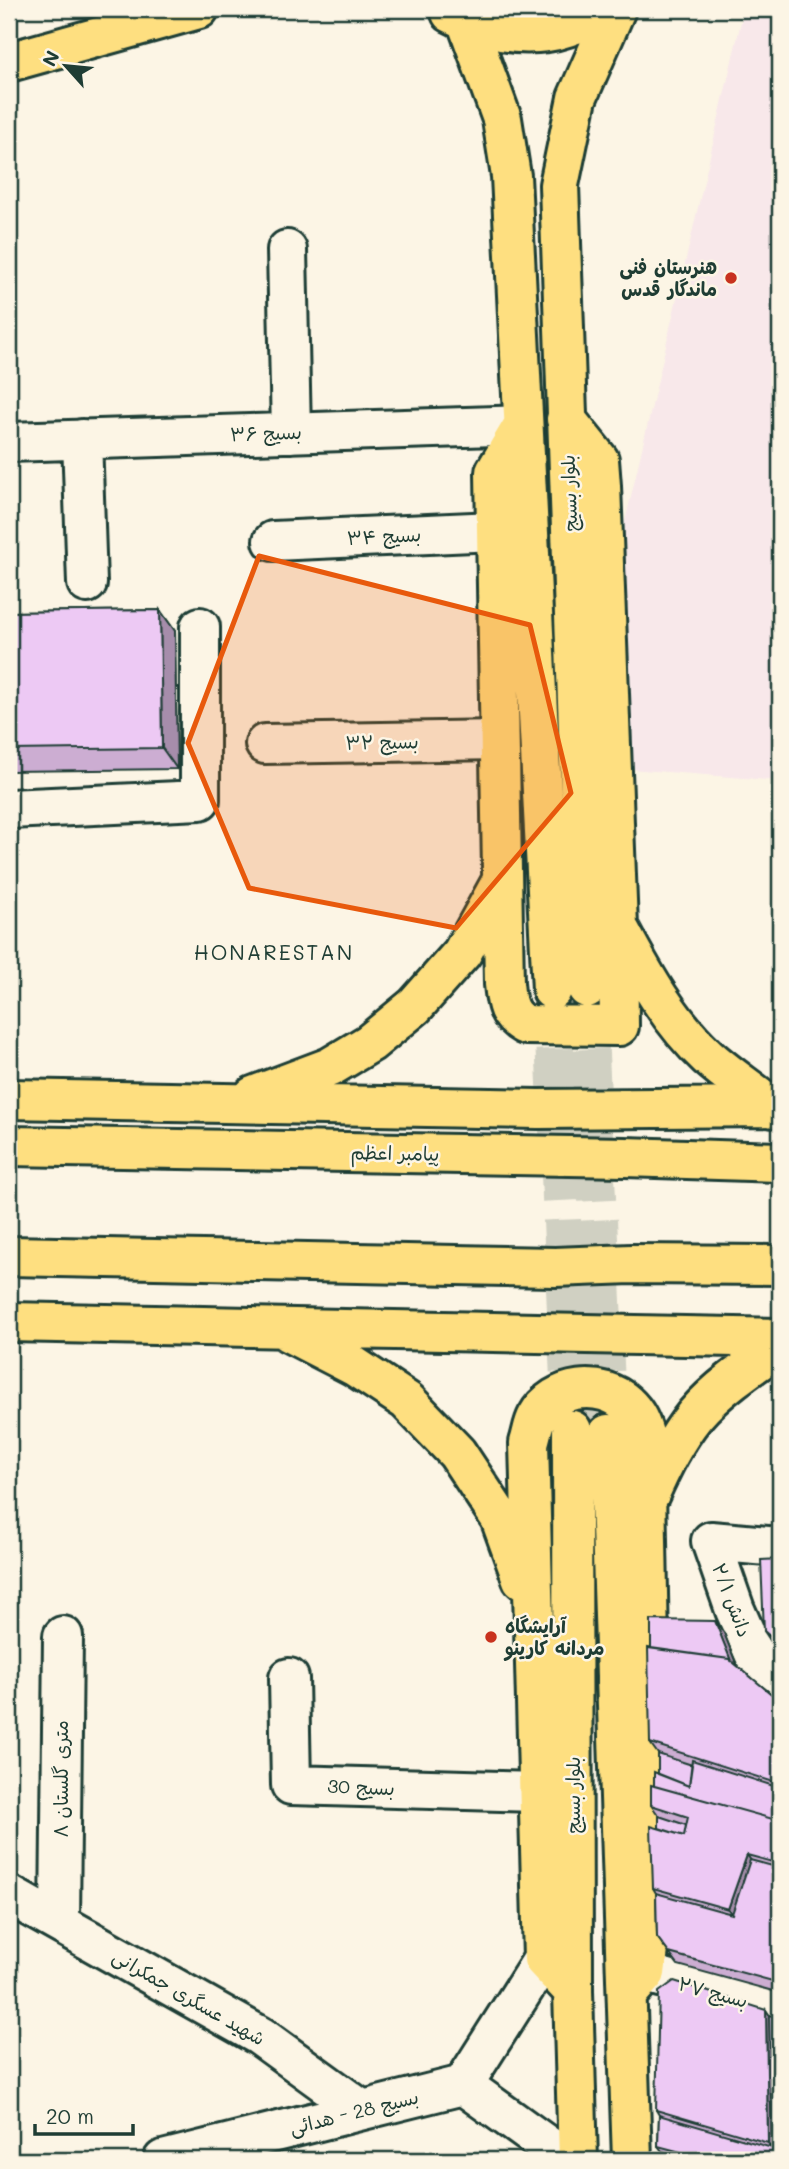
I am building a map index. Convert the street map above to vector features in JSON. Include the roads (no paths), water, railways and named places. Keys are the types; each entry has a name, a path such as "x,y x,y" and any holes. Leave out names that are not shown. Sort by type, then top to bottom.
{"main road":[{"path":"9,62 200,9"},
{"path":"447,13 495,32 541,34 585,21 602,9"},
{"name":"بلوار بسیج","path":"447,13 502,119 511,176 523,425 569,989 566,419 559,185 577,98 616,9"},
{"path":"523,425 495,472 503,984 508,1009 516,1020 525,1026 620,1027 601,486 598,460 566,419"},
{"path":"231,1104 330,1068 370,1043 415,1006 461,953 502,880"},
{"path":"618,927 657,994 685,1034 737,1082 777,1107"},
{"path":"9,1099 623,1109 777,1107"},
{"path":"623,1109 625,1157"},
{"name":"پیامبر اعظم","path":"9,1146 780,1162"},
{"path":"9,1255 555,1267 631,1264 780,1265"},
{"path":"9,1322 780,1338"},
{"path":"280,1328 354,1366 407,1401 457,1453 500,1518 534,1611"},
{"path":"647,1501 668,1454 696,1414 780,1346"},
{"path":"573,1991 543,1959 529,1443 538,1415 552,1400 571,1390 593,1388 611,1393 627,1403 639,1419 645,1437 652,1801 650,1941 637,1984"},
{"name":"بلوار بسیج","path":"578,2160 573,1991 590,1432 637,1984 632,2160"}],"street":[{"path":"286,250 291,433"},
{"name":"بسیج ۳۶","path":"9,442 523,425"},
{"path":"82,439 87,583"},
{"name":"بسیج ۳۴","path":"273,541 495,531"},
{"path":"9,809 200,800 200,627"},
{"name":"بسیج ۳۲","path":"265,744 499,740"},
{"name":"دانش ۲/۱","path":"780,1548 710,1541 735,1611 765,1678 780,1690"},
{"name":"۸ متری گلستان","path":"60,1922 62,1636"},
{"name":"بسیج 30","path":"289,1678 291,1785 539,1792"},
{"name":"شهید عسگری جمکرانی","path":"9,1895 260,2036 362,2110"},
{"path":"543,1959 463,2085 567,2160"},
{"name":"بسیج ۲۷","path":"637,1984 780,2010"},
{"name":"بسیج 28 - هدائی","path":"163,2160 463,2085"}],"tunnel":[{"path":"552,992 571,1425"},
{"path":"587,992 608,1425"}],"place":[{"name":"هنرستان فنی ماندگار قدس","path":"731,278"},
{"name":"آرایشگاه مردانه کارینو","path":"491,1637"}],"district":[{"name":"HONARESTAN","path":"274,953"}]}
